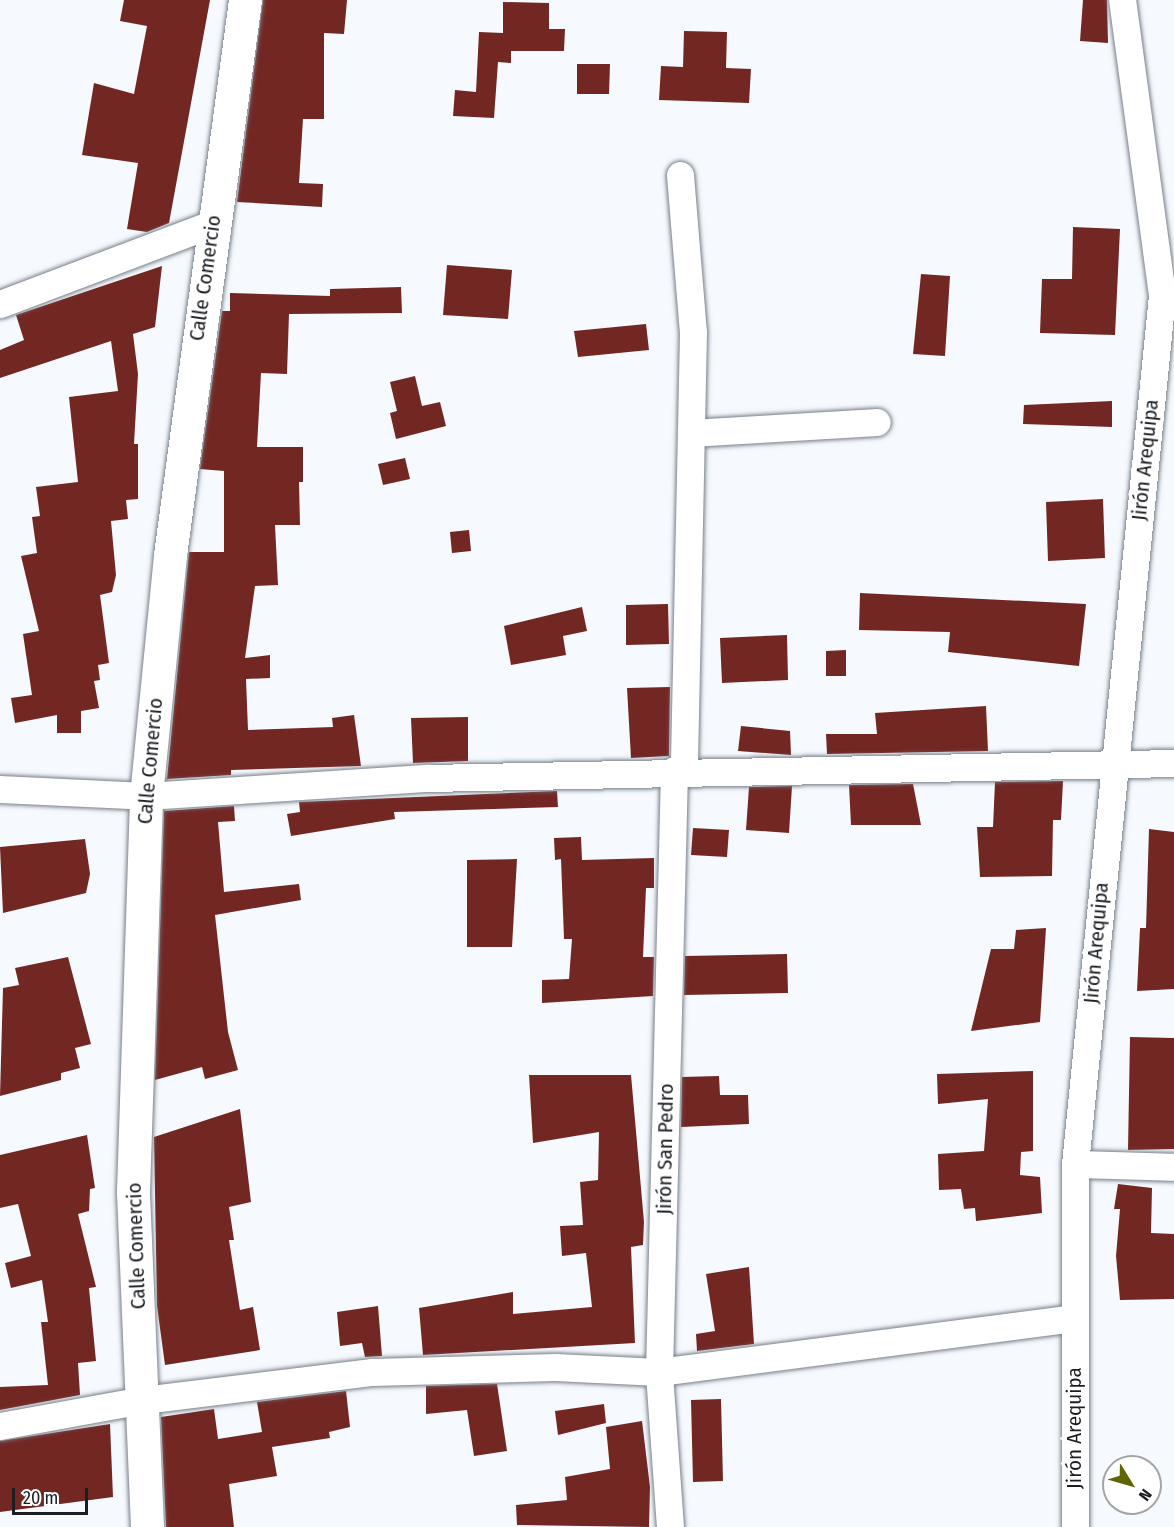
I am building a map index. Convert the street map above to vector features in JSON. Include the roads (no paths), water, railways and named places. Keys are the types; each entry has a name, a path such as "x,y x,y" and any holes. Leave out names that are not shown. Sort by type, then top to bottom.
{"street":[{"name":"Calle Comercio","path":"147,1527 133,1191 146,796 212,225 245,0"},
{"path":"1122,0 1162,295"},
{"name":"Jirón San Pedro","path":"670,1527 659,1372 693,332 680,174"},
{"path":"0,304 212,225"},
{"path":"1162,295 1174,235"},
{"name":"Jirón Arequipa","path":"1075,1527 1073,1318 1076,1164 1113,763 1165,362 1162,295"},
{"path":"691,433 877,422"},
{"path":"0,789 146,796 428,778 679,770 1174,763"},
{"path":"1076,1164 1174,1167"},
{"path":"0,1426 143,1400 372,1372 555,1367 659,1372 1073,1318"}]}
